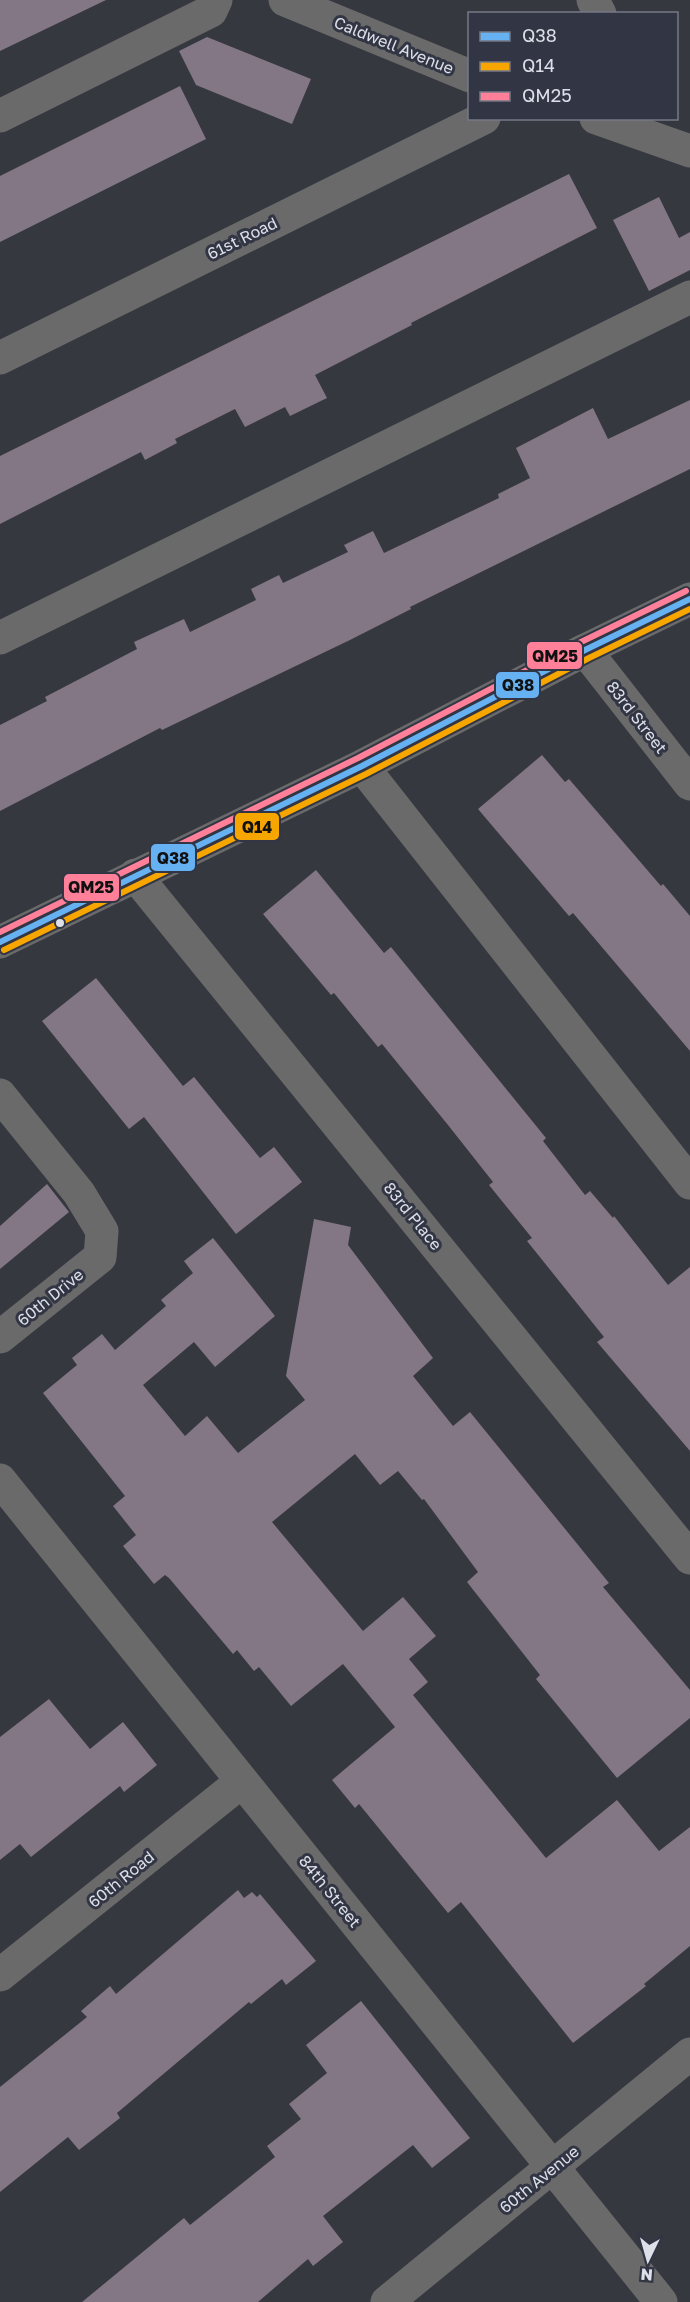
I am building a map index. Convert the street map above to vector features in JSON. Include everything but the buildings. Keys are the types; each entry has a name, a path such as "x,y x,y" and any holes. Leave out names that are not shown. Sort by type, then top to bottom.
{"street":[{"path":"0,116 212,11 216,0"},
{"name":"Caldwell Avenue","path":"285,0 468,75"},
{"name":"61st Road","path":"0,358 480,120"},
{"path":"602,120 690,151"},
{"path":"0,638 690,297"},
{"path":"0,942 362,766 585,650 690,599"},
{"name":"83rd Street","path":"585,650 690,784"},
{"path":"362,766 690,1183"},
{"name":"83rd Place","path":"135,875 690,1558"},
{"name":"60th Drive","path":"0,1095 79,1193 102,1231 100,1257 0,1337"},
{"name":"84th Street","path":"0,1480 661,2302"},
{"name":"60th Road","path":"0,1975 241,1782"},
{"name":"60th Avenue","path":"387,2302 690,2054"}],"transit line":[{"name":"QM25","path":"0,932 358,758 581,642 686,591"},
{"name":"Q38","path":"0,942 362,766 585,650 690,599"},
{"name":"Q14","path":"4,950 366,774 589,658 690,609"}]}
